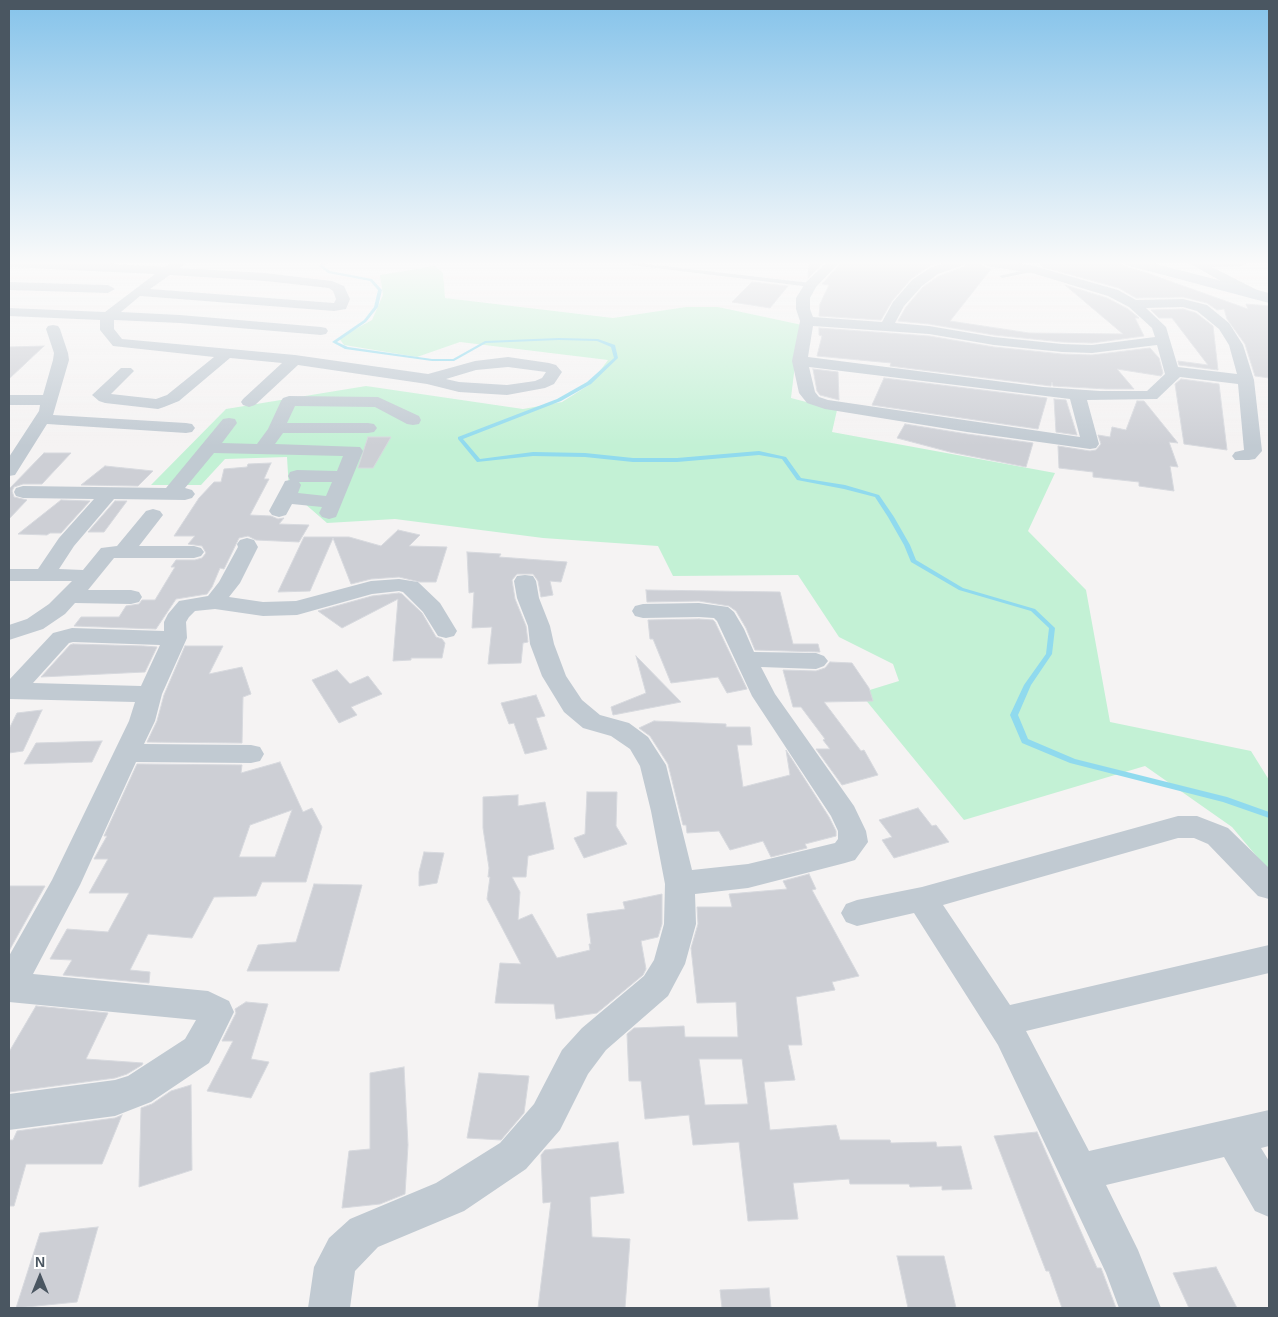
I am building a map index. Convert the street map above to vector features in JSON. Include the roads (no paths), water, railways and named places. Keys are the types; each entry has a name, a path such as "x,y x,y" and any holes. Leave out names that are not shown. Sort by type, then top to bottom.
{"street":[{"path":"36,329 53,329 59,323"},
{"path":"107,323 107,330 118,343 126,371"},
{"path":"224,323 321,331"},
{"path":"808,323 800,361 807,393 813,400 825,404 1090,444 1077,394"},
{"path":"847,323 929,330 994,341 1062,348 1092,349 1162,340"},
{"path":"800,361 1034,391 1151,396 1173,375 1159,327 1155,323"},
{"path":"1221,323 1236,345 1246,380 1253,452 1249,455 1241,456"},
{"path":"9,471 47,411 61,360 61,353 53,329"},
{"path":"118,343 296,360 428,379 459,387 507,390 539,385 548,381 554,372 552,368 544,366 508,362 475,366 428,379"},
{"path":"160,348 126,371 100,395 106,398 158,404 173,398 226,354"},
{"path":"249,402 296,360"},
{"path":"1172,371 1246,380"},
{"path":"9,400 49,400"},
{"path":"262,449 276,428 289,401 378,402 413,420"},
{"path":"41,420 186,428"},
{"path":"14,495 178,494 229,423"},
{"path":"276,428 368,428"},
{"path":"210,448 354,451 331,508 287,498 292,485 279,511"},
{"path":"297,476 344,477"},
{"path":"44,575 66,542 108,494"},
{"path":"124,551 154,515"},
{"path":"215,602 229,583 248,547 247,544"},
{"path":"9,633 35,624 57,609 92,573 108,552 194,552"},
{"path":"9,575 77,576"},
{"path":"329,1308 335,1267 343,1252 364,1233 450,1197 513,1156 547,1117 575,1062 594,1039 656,986 669,964 680,924 680,884 665,811 653,765 639,743 620,729 592,722 573,706 554,676 542,644 539,626 528,598 525,581"},
{"path":"9,1112 116,1098 138,1090 197,1051 217,1012 208,1006 9,986 65,885 142,721 150,694 175,638 175,622 179,614 187,606 215,602 263,609 297,608 371,588 399,585 410,587 432,608 446,631"},
{"path":"70,596 131,597"},
{"path":"643,611 699,610 720,612 726,616 744,659 764,696 844,813 852,832 853,842 845,852 748,876 680,884"},
{"path":"10,691 61,638 72,635 175,638"},
{"path":"744,659 816,661"},
{"path":"10,691 150,694"},
{"path":"127,753 251,754"},
{"path":"857,913 922,899 1178,827 1197,827 1218,836 1269,887"},
{"path":"922,899 1010,1034 1079,1172 1123,1265 1140,1308"},
{"path":"1002,1023 1024,1016 1269,959"},
{"path":"1079,1172 1269,1128"},
{"path":"1233,1137 1269,1197"}],"waterway":[{"path":"361,323 334,342 347,348 432,360 454,360 485,342 559,339 598,340 613,346 616,358 589,383 559,400 460,438 479,461 533,454 585,455 633,460 677,460 759,453 784,458 799,479 845,487 877,496 907,545 913,561 961,589 1033,610 1052,628 1049,654 1028,685 1014,715 1025,741 1073,761 1224,799 1269,815"}]}
